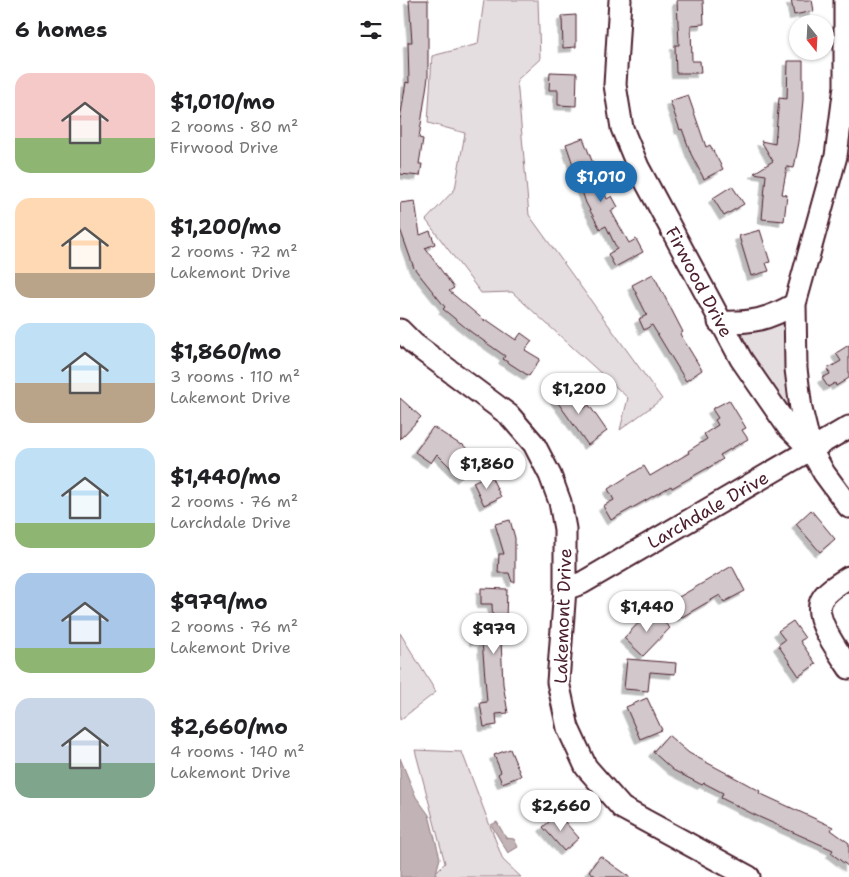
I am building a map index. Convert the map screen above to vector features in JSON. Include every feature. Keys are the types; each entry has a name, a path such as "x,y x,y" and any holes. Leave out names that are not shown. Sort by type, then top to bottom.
{"street":[{"name":"Firwood Drive","path":"620,0 615,85 622,128 638,167 719,322 759,388 788,427 811,450 824,473 849,507"},
{"path":"811,450 801,409 796,369 795,304 836,156 845,86 845,0"},
{"path":"719,322 742,323 771,318 795,304"},
{"name":"Lakemont Drive","path":"400,330 414,344 509,415 534,444 550,475 560,502 565,529 565,589 558,682 568,728 586,767 622,808 749,877"},
{"name":"Larchdale Drive","path":"565,589 582,583 849,427"},
{"path":"849,578 830,590 822,599 818,610 822,624 849,668"}],"shaded area":[{"path":"484,0 538,0 540,59 517,80 529,215 662,399 620,430 628,398 512,292 481,293 426,220 455,189 465,133 428,123 432,56 478,44"},
{"path":"787,321 794,415 789,417 734,337 740,329"},
{"path":"400,633 436,692 400,720"},
{"path":"415,750 462,752 503,860 521,877 431,877 445,863"},
{"path":"400,758 416,797 429,815 440,858 435,877 400,877"},
{"path":"497,822 506,838 514,839 518,847 508,853 491,825"}],"building":[{"path":"409,0 428,0 428,77 419,138 423,139 419,164 422,164 420,176 400,174 400,120 406,82 409,83 408,42 412,42"},
{"path":"677,0 703,0 704,24 691,25 692,61 700,61 701,73 676,73 675,45 679,45"},
{"path":"791,0 812,0 814,11 794,15"},
{"path":"576,15 576,47 563,48 562,16"},
{"path":"788,61 803,61 803,100 799,142 794,168 787,167 782,194 787,195 784,221 762,219 766,175 754,173 773,161 761,141 775,144 779,98 787,99"},
{"path":"550,72 577,73 576,106 558,105 558,90 549,90"},
{"path":"688,95 706,147 710,145 723,169 704,179 691,154 682,129 680,130 670,101"},
{"path":"583,138 607,199 612,196 618,207 611,211 629,243 636,239 643,252 615,267 608,254 617,249 606,226 600,229 586,203 566,144"},
{"path":"732,186 744,204 724,216 713,198"},
{"path":"415,201 420,235 430,231 435,244 425,248 454,288 449,291 485,321 487,320 516,340 521,333 532,341 525,350 540,359 529,376 503,359 505,356 443,309 445,307 414,268 400,229 400,203"},
{"path":"760,230 770,262 766,263 769,271 751,276 739,236"},
{"path":"653,274 683,332 680,334 702,370 686,381 652,325 644,330 639,319 647,315 632,285"},
{"path":"849,345 849,378 836,386 835,383 828,387 822,378 830,374 827,369 841,361 836,353"},
{"path":"565,383 583,409 589,405 607,431 588,445 551,393"},
{"path":"400,398 421,417 400,439"},
{"path":"729,400 746,428 742,430 748,439 720,455 723,459 713,465 611,520 603,506 614,500 608,489 644,466 650,476 689,453 688,451 707,439 704,434 718,425 715,420 718,418 712,409"},
{"path":"433,427 462,444 479,460 461,478 437,454 431,463 415,452"},
{"path":"490,474 501,497 484,505 473,482"},
{"path":"811,510 835,539 820,552 796,524"},
{"path":"510,520 515,538 515,582 512,582 509,573 498,573 499,554 504,554 495,524"},
{"path":"732,566 745,591 724,602 720,595 682,617 672,601"},
{"path":"481,588 507,589 506,619 508,619 508,640 501,640 503,684 508,713 496,714 497,725 484,727 480,703 487,702 482,641 474,641 474,628 493,628 492,604 481,604"},
{"path":"651,610 670,628 643,656 624,638"},
{"path":"793,621 805,638 800,641 816,664 799,676 778,645 785,640 778,631"},
{"path":"627,659 676,663 675,674 650,672 648,691 624,689"},
{"path":"647,698 662,730 640,739 626,707"},
{"path":"668,735 689,753 760,791 759,793 833,827 831,830 849,843 849,867 831,853 833,850 721,798 723,793 704,783 702,785 673,770 653,752"},
{"path":"510,749 521,776 502,783 498,774 501,772 494,755"},
{"path":"558,814 579,838 564,851 543,827"},
{"path":"600,856 630,877 597,877 589,871"}]}
